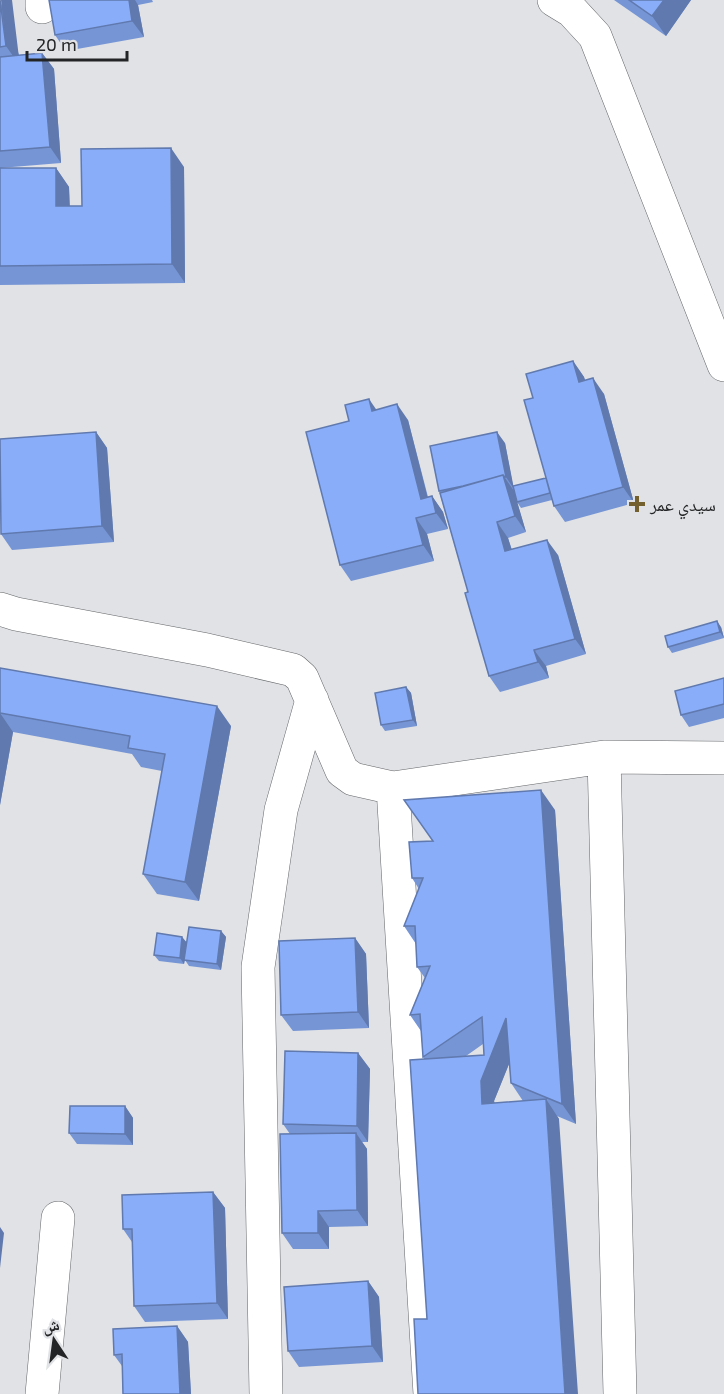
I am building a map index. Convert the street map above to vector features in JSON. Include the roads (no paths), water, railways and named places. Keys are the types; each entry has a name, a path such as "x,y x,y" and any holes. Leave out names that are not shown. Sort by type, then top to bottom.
{"street":[{"path":"554,0 572,11 595,36 724,365"},
{"path":"0,609 207,650 293,670 302,678 342,771 353,779 393,788 604,757 724,758"},
{"path":"266,1394 258,967 281,810 312,700"},
{"path":"604,757 620,1394"},
{"path":"393,788 430,1394"},
{"path":"42,1394 58,1218"}],"place":[{"name":"سيدي عمر","path":"637,504"}]}
